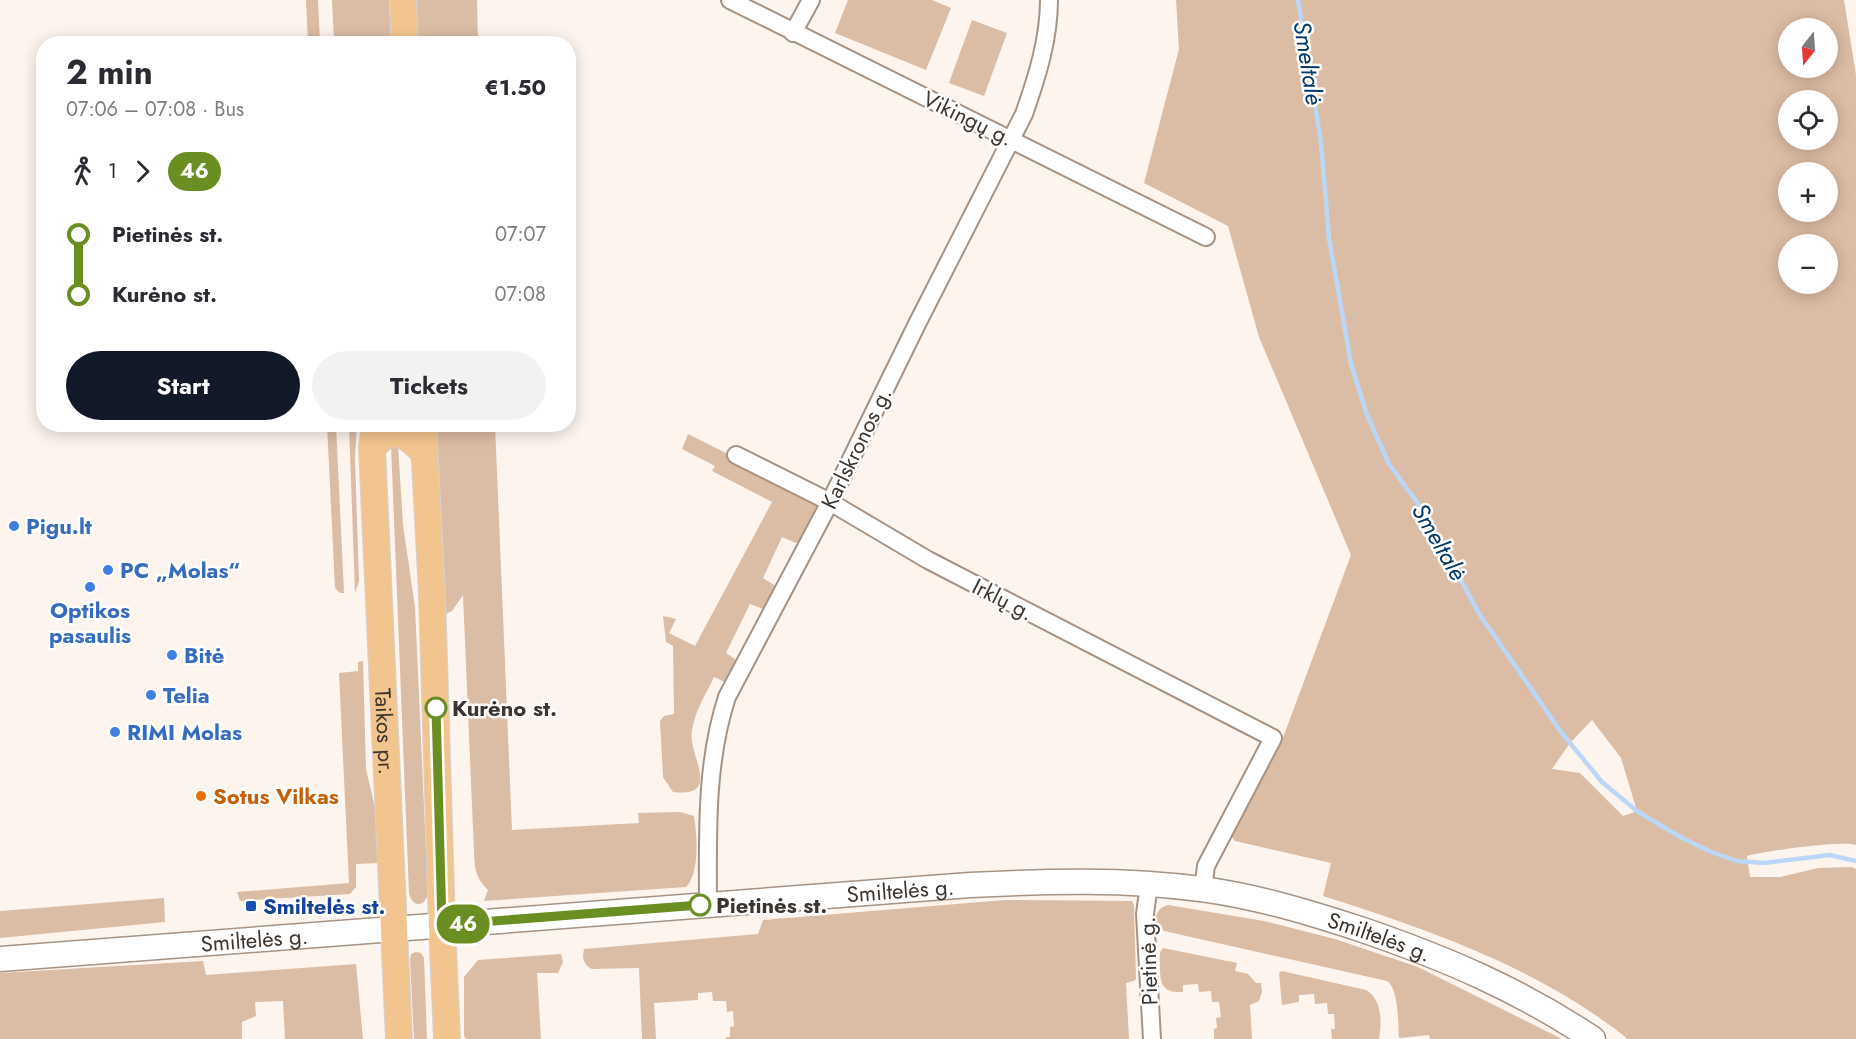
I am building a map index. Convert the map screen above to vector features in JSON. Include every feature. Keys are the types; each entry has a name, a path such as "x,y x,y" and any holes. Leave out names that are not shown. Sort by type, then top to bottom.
{"main road":[{"path":"403,0 405,36"},
{"path":"423,432 433,606 447,1039"},
{"path":"374,436 396,433 410,438 424,453"},
{"name":"Taikos pr.","path":"374,436 399,1039"}],"street":[{"name":"Vikingų g.","path":"730,0 1206,237"},
{"path":"794,33 811,0"},
{"name":"Karlskronos g.","path":"708,905 710,777 718,723 727,697 830,502 917,324 1012,140 1037,77 1049,0"},
{"name":"Irklų g.","path":"736,454 830,502 928,560 1273,738 1206,866 1203,889"},
{"name":"Smiltelės g.","path":"0,959 1040,881 1097,881 1203,889 1308,913 1451,962 1510,989 1555,1014 1593,1039"},
{"name":"Pietinė g.","path":"1149,884 1145,914 1152,1039"}],"shaded area":[{"path":"306,0 318,0 320,36 308,36"},
{"path":"332,0 389,0 391,36 334,36"},
{"path":"416,0 477,0 478,36 418,36"},
{"path":"848,0 932,0 951,8 926,70 835,33"},
{"path":"1176,0 1844,0 1856,75 1856,845 1820,845 1747,856 1750,877 1780,877 1818,868 1852,867 1856,869 1856,1039 1628,1039 1558,991 1521,972 1443,937 1323,896 1331,863 1235,841 1230,831 1281,743 1351,555 1259,337 1228,226 1144,183 1179,49","holes":["1592,720 1621,758 1637,811 1623,816 1580,773 1552,769 1570,743"]},
{"path":"972,20 1007,33 984,96 949,83"},
{"path":"327,432 336,432 344,593 340,593 335,588"},
{"path":"349,432 357,432 355,458 359,581 355,593"},
{"path":"435,432 495,432 512,830 639,823 638,813 680,812 694,816 696,843 694,873 686,887 484,901 488,890 478,877 474,859 463,595 452,611 443,615"},
{"path":"688,434 815,498 819,505 801,541 796,543 782,537 763,578 777,587 766,610 750,604 726,653 738,661 727,683 714,677 698,709 692,730 692,740 700,772 697,788 688,792 673,792 663,777 660,721 664,716 674,714 673,646 666,642 663,616 676,619 669,633 695,646 772,502 712,471 715,466 682,449"},
{"path":"391,445 398,445 403,525 415,607 428,895 421,904 415,903 409,893"},
{"path":"363,661 366,769 377,816 380,863 356,864 356,887 350,894 240,901 237,892 349,883 339,673 358,671 358,662"},
{"path":"164,898 165,922 0,938 0,911"},
{"path":"1005,900 1132,901 1136,979 1126,983 1129,1039 726,1039 730,1037 730,1027 734,1026 733,1011 727,1012 726,1001 713,1001 712,992 698,993 698,1000 654,1003 656,1039 642,1039 639,968 592,969 583,958 584,949 758,934 763,920"},
{"path":"1168,905 1264,921 1335,939 1418,967 1562,1039 1430,1039 1429,1035 1399,1038 1396,999 1387,981 1164,931 1155,922 1158,911"},
{"path":"1163,948 1237,963 1235,971 1248,974 1256,983 1261,983 1262,992 1259,1001 1250,1005 1252,1039 1214,1039 1214,1029 1217,1028 1216,1018 1221,1017 1219,1002 1212,1002 1211,991 1199,992 1198,984 1183,985 1183,992 1171,991 1164,987 1161,979 1160,959 1160,952"},
{"path":"421,953 424,958 427,1039 414,1039 410,959 411,954"},
{"path":"561,954 563,962 558,973 537,973 541,1039 466,1039 464,1036 464,977 478,960"},
{"path":"203,961 206,975 356,964 363,1039 285,1039 283,1001 255,1002 256,1016 242,1022 242,1039 0,1039 0,973"},
{"path":"1282,971 1366,990 1375,999 1380,1012 1379,1039 1332,1039 1331,1029 1335,1029 1334,1014 1328,1014 1327,1003 1315,1004 1314,994 1299,995 1299,1002 1282,1005 1279,973"}],"waterway":[{"name":"Smeltalė","path":"1298,0 1321,143 1329,238 1351,364 1367,415 1389,464 1425,513 1478,612 1561,732 1602,782 1637,811 1682,838 1737,861 1764,863 1830,855 1856,861"}],"bus line":[{"name":"46","path":"436,708 442,925 700,905"}],"place":[{"name":"Pigu.lt","path":"14,526"},
{"name":"PC „Molas“","path":"108,570"},
{"name":"Optikos pasaulis","path":"90,587"},
{"name":"Bitė","path":"172,655"},
{"name":"Telia","path":"151,695"},
{"name":"Kurėno st.","path":"436,708"},
{"name":"RIMI Molas","path":"115,732"},
{"name":"Sotus Vilkas","path":"201,796"},
{"name":"Pietinės st.","path":"700,905"},
{"name":"Smiltelės st.","path":"251,906"}]}
